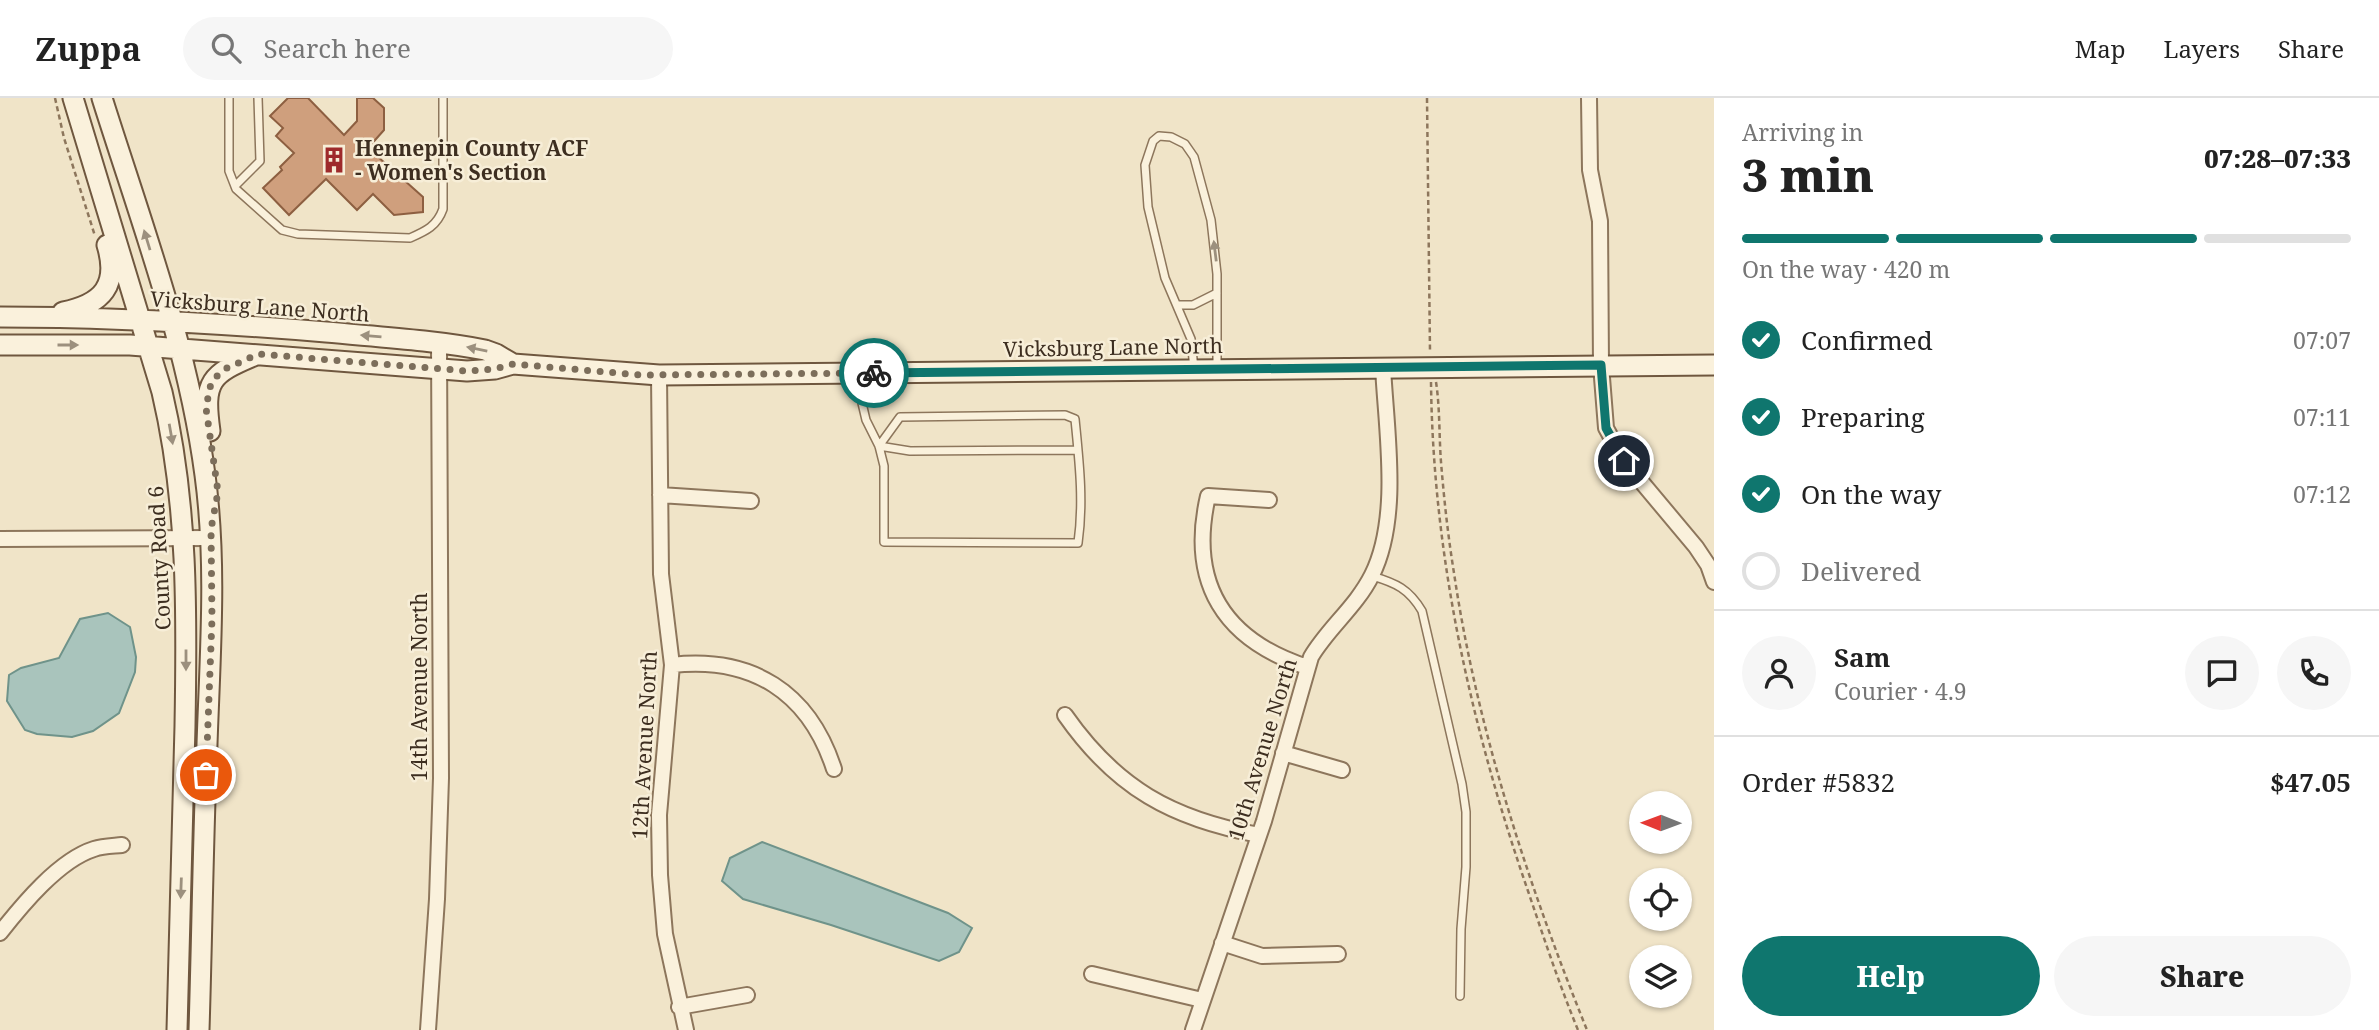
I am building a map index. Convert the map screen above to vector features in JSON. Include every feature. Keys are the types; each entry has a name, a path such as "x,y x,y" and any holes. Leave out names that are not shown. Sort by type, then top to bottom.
{"main road":[{"name":"County Road 6","path":"73,98 149,346 170,427 184,540 186,675 177,1030"},
{"path":"102,98 180,349 197,428 211,534 212,619 199,1030"},
{"path":"30,317 86,306 105,290 110,282 111,259 80,158 80,122"},
{"name":"Vicksburg Lane North","path":"0,317 171,321 439,342 485,350 513,364"},
{"name":"Vicksburg Lane North","path":"0,345 149,346 439,369 479,371 513,364 659,375 1383,366 1714,365"},
{"path":"211,534 218,492 206,408 207,395 213,381 225,369 258,354"}],"street":[{"path":"1589,98 1590,170 1601,234 1601,365 1606,428 1624,461 1696,547 1708,565 1714,582"},
{"name":"14th Avenue North","path":"428,1030 437,899 441,778 439,342"},
{"name":"10th Avenue North","path":"1193,1030 1259,835 1307,667 1320,641 1353,606 1372,576 1383,545 1390,497 1383,366"},
{"name":"12th Avenue North","path":"659,375 661,574 672,666 659,815 660,875 665,934 686,1030"},
{"path":"660,495 751,501"},
{"path":"1269,500 1208,496 1202,524 1202,551 1208,579 1219,604 1236,626 1256,645 1280,658 1307,667"},
{"path":"0,539 184,540 211,534"},
{"path":"672,666 698,663 725,665 750,672 774,684 795,701 813,721 826,744 834,769"},
{"path":"1065,715 1103,761 1130,784 1159,803 1191,818 1259,835"},
{"path":"1283,753 1342,770"},
{"path":"0,933 22,905 50,877 95,848 122,845"},
{"path":"1222,943 1262,956 1338,954"},
{"path":"1092,974 1202,1000"},
{"path":"679,1007 747,995"}],"lane":[{"path":"229,98 229,171 234,186 282,230 298,234 410,238 426,232 439,220 443,209 443,98"},
{"path":"234,186 260,160 258,98"},
{"path":"1194,369 1191,339 1165,278 1148,207 1145,165 1153,141 1159,136 1171,137 1185,144 1194,157 1211,220 1217,274 1217,369"},
{"path":"1177,304 1194,305 1217,293"},
{"path":"861,373 862,403 866,420 879,446 884,466 884,542 1078,542 1081,522 1075,419 1065,415 900,417 879,446"},
{"path":"879,446 910,451 1078,450"},
{"path":"1372,576 1403,587 1422,611 1462,784 1467,831 1460,996"}],"path":[{"path":"55,98 64,138 97,241"},
{"path":"1427,98 1433,457 1456,636 1473,711 1501,812 1559,983 1578,1030"},
{"path":"1430,367 1437,384 1443,486 1454,573 1482,716 1549,930 1587,1030"}],"water":[{"path":"108,613 130,627 136,657 135,672 119,713 93,731 72,737 37,734 25,730 7,701 9,675 21,668 59,658 80,619"},
{"path":"762,842 948,913 972,928 959,952 939,961 743,899 722,881 730,858"}],"building":[{"name":"Hennepin County ACF - Women's Section","path":"288,98 308,98 344,135 357,121 357,98 373,98 384,108 384,130 368,148 423,197 423,212 394,215 373,194 357,210 326,179 289,215 263,188 282,170 280,167 294,153 276,136 283,128 270,116"}],"way so far":[{"path":"206,775 212,619 211,529 218,492 206,408 210,387 225,369 258,354 467,371 495,369 513,364 641,375 874,373"}],"place":[{"name":"Hennepin County ACF - Women's Section","path":"334,160"}],"route":[{"path":"874,373 1601,365 1606,428 1624,461"}]}
